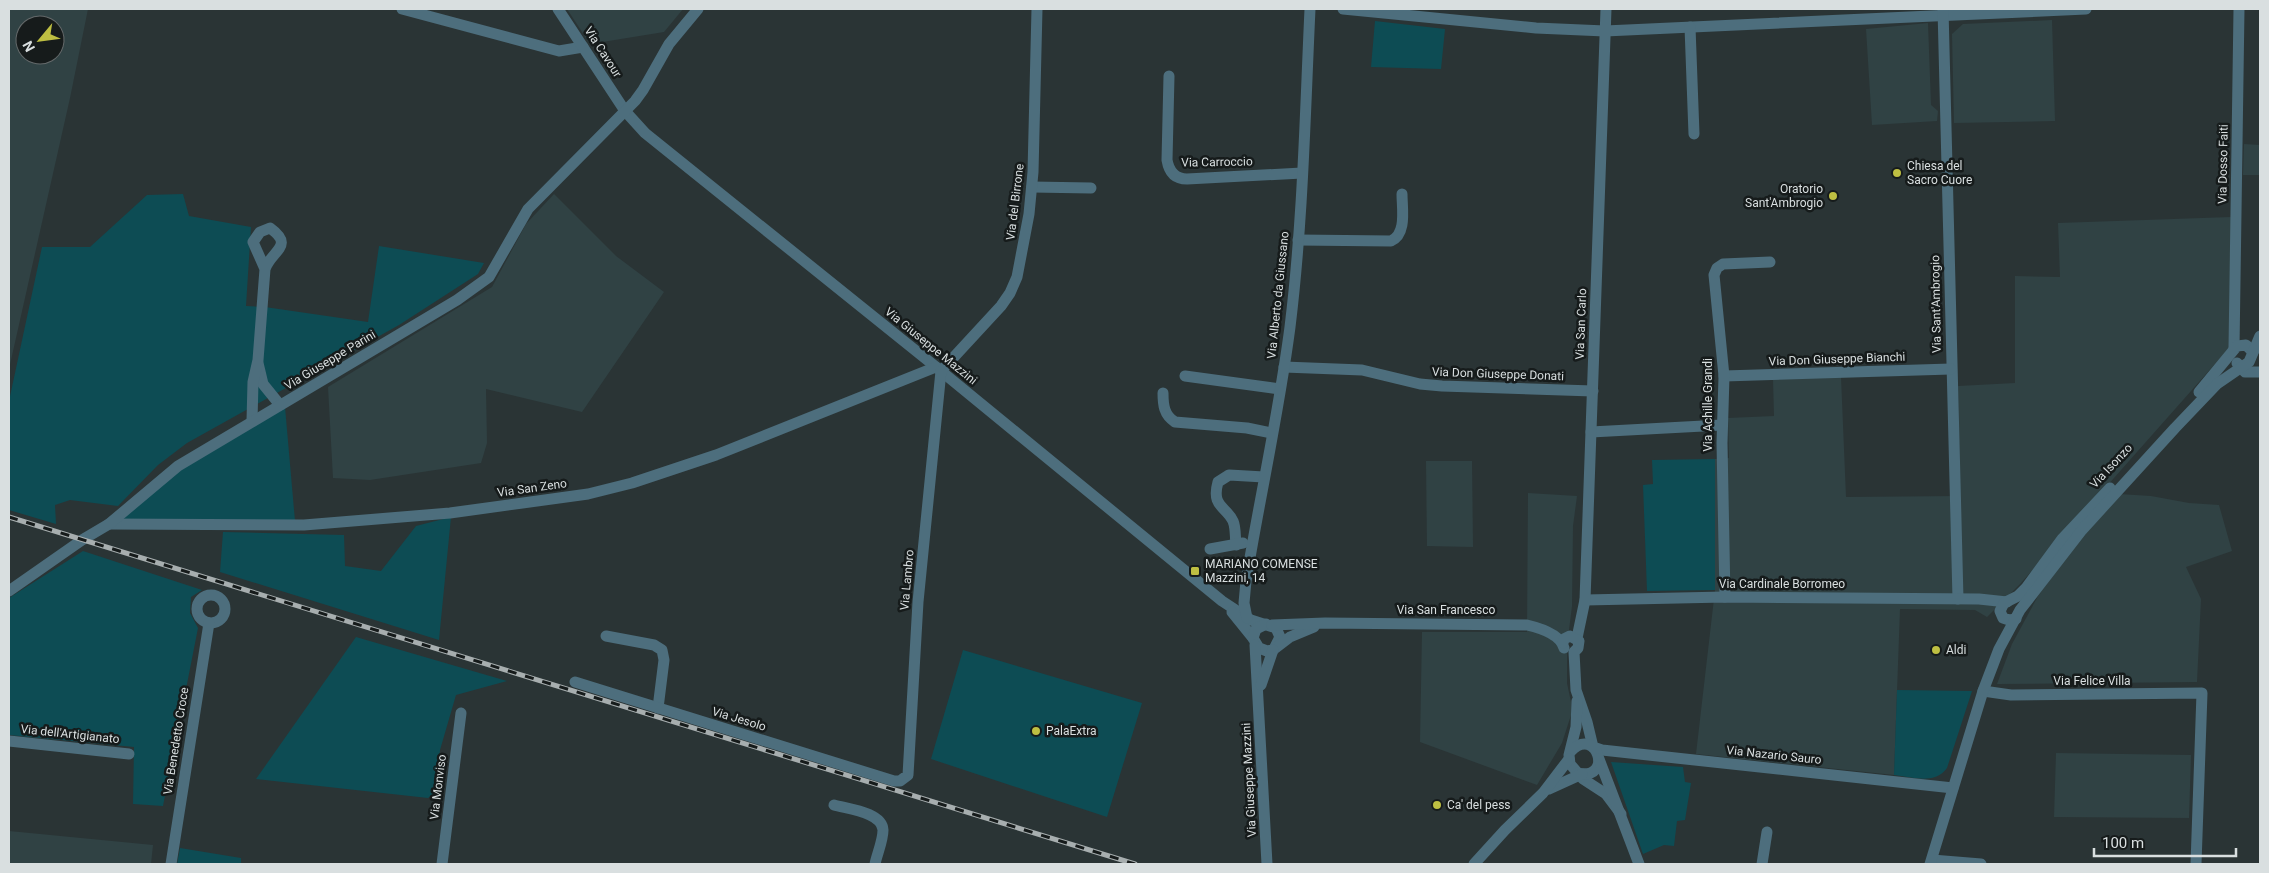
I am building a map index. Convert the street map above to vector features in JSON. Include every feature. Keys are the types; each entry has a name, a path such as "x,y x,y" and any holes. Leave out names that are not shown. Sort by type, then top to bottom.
{"street":[{"path":"402,9 559,51 583,47"},
{"name":"Via Cavour","path":"558,9 625,111"},
{"name":"Via Giuseppe Parini","path":"9,591 82,540 109,524 173,470 484,282 497,266 528,209 625,111 643,90 672,39 698,9"},
{"name":"Via del Birrone","path":"939,369 999,308 1012,289 1020,264 1032,187 1037,9"},
{"name":"Via Alberto da Giussano","path":"1247,618 1244,602 1246,580 1284,367 1298,240 1310,9"},
{"path":"1343,9 1536,28 1605,32 1943,12 2086,9"},
{"name":"Via San Carlo","path":"1577,638 1585,600 1606,9"},
{"name":"Via Dosso Faiti","path":"2239,9 2234,319 2238,346 2233,359 2246,361"},
{"name":"Via Sant'Ambrogio","path":"1943,12 1958,599"},
{"path":"1690,27 1694,134"},
{"name":"Via Carroccio","path":"1169,76 1167,160 1170,171 1176,177 1187,179 1302,173"},
{"name":"Via Giuseppe Mazzini","path":"625,111 648,136 1228,603 1247,618 1269,625"},
{"path":"1032,187 1091,188"},
{"path":"1298,240 1390,241 1395,239 1401,231 1402,194"},
{"name":"Via Achille Grandi","path":"1725,597 1722,425 1724,376 1714,273 1723,264 1770,262"},
{"path":"252,422 253,382 258,360 265,269"},
{"name":"Via Isonzo","path":"2008,601 2026,588 2068,532 2192,399 2238,346 2260,331"},
{"path":"2246,361 2260,336"},
{"path":"2238,346 2249,346 2245,372 2260,372"},
{"path":"258,360 263,384 280,405"},
{"path":"2246,361 2260,367"},
{"name":"Via Isonzo","path":"1931,862 1983,691 1999,649 2018,615 2063,552 2089,522 2212,388 2246,361"},
{"name":"Via Don Giuseppe Donati","path":"1284,367 1362,370 1432,386 1593,391"},
{"name":"Via San Zeno","path":"109,524 304,525 450,513 588,494 632,483 716,455 939,369"},
{"name":"Via Lambro","path":"894,781 903,779 908,773 918,602 939,369"},
{"name":"Via Don Giuseppe Bianchi","path":"1724,376 1951,369"},
{"path":"1185,376 1280,389"},
{"path":"1163,393 1164,410 1168,417 1175,422 1247,428 1272,433"},
{"path":"1591,432 1722,425"},
{"path":"1236,545 1233,521 1222,510 1218,502 1218,482 1229,475 1264,477"},
{"path":"1210,549 1252,542"},
{"name":"Via Alberto da Giussano","path":"1228,603 1241,591 1246,580"},
{"name":"Via Cardinale Borromeo","path":"1585,600 1725,597 1979,599 2008,601"},
{"path":"1979,599 2002,616 2010,620 2018,615 2015,603 2008,601 2000,608 2002,616"},
{"name":"Via Giuseppe Mazzini","path":"1228,603 1254,642 1259,694 1267,864"},
{"name":"Via Isonzo","path":"1999,649 2002,616"},
{"name":"Via Benedetto Croce","path":"171,864 209,623"},
{"name":"Via San Francesco","path":"1274,648 1298,633 1325,623"},
{"name":"Via San Francesco","path":"1269,625 1325,623 1527,625 1548,632 1563,643 1565,650 1574,652"},
{"path":"1269,625 1279,632 1280,637 1274,648 1262,650 1254,642 1256,629 1269,625"},
{"path":"606,636 654,645 662,650 664,660 658,708"},
{"path":"1563,643 1567,637 1574,636 1577,638 1579,646 1574,652 1574,676 1578,696 1585,714 1593,747 1621,814 1639,864"},
{"name":"Via Giuseppe Mazzini","path":"1259,694 1274,648"},
{"name":"Via Jesolo","path":"575,682 894,781"},
{"name":"Via Felice Villa","path":"1983,691 2011,695 2202,693 2196,864"},
{"path":"1578,696 1576,727 1570,755 1572,768 1606,794 1621,814"},
{"name":"Via Monviso","path":"442,864 461,713"},
{"name":"Via dell'Artigianato","path":"9,741 129,754"},
{"path":"1474,864 1543,793 1580,744 1593,747"},
{"name":"Via Nazario Sauro","path":"1593,747 1608,752 1953,788"},
{"path":"1543,793 1580,774 1592,772 1599,759"},
{"path":"834,805 873,816 880,821 883,833 875,864"},
{"path":"1762,864 1766,832"},
{"path":"1931,862 1981,864"}],"shaded area":[{"path":"9,9 88,9 9,369"},
{"path":"567,9 683,9 664,32 590,44"},
{"path":"2052,20 2055,121 1954,123 1952,34 1963,24"},
{"path":"1375,21 1445,29 1441,69 1371,67"},
{"path":"1928,23 1931,105 1938,111 1937,121 1872,125 1866,29"},
{"path":"2244,144 2260,145 2260,175 2243,175"},
{"path":"183,194 189,216 251,227 246,306 368,322 379,246 484,263 478,274 399,325 187,443 158,465 118,506 70,500 55,505 56,524 9,510 9,401 42,247 90,247 147,195"},
{"path":"554,194 616,256 664,292 582,412 486,389 487,443 481,463 370,480 333,478 328,387 492,287 526,224"},
{"path":"2231,217 2230,347 2021,583 1987,617 1975,610 1900,609 1894,775 1696,754 1715,590 1715,459 1729,458 1728,418 1774,416 1773,379 1841,377 1846,497 1960,496 1958,386 2015,383 2015,276 2060,277 2058,223"},
{"path":"285,407 295,521 122,519 176,472"},
{"path":"1715,459 1715,590 1647,591 1643,485 1653,484 1652,460"},
{"path":"1426,461 1472,461 1473,547 1427,546"},
{"path":"1528,493 1577,496 1573,526 1572,606 1567,646 1567,683 1571,702 1571,715 1562,743 1537,785 1420,742 1422,632 1527,632"},
{"path":"2119,494 2151,496 2189,503 2219,505 2232,551 2186,567 2201,599 2197,682 1997,684 2012,644 2038,596 2078,541"},
{"path":"451,517 439,640 220,572 223,532 344,535 345,566 381,571 416,526"},
{"path":"83,551 202,590 191,597 190,613 198,628 163,806 133,804 134,747 9,735 9,598"},
{"path":"356,637 507,681 456,695 440,750 437,791 428,798 256,779"},
{"name":"PalaExtra","path":"963,650 1142,703 1107,817 931,759"},
{"path":"1897,690 1972,691 1947,768 1936,777 1923,779 1894,775"},
{"path":"2056,753 2191,755 2189,818 2054,817"},
{"path":"1611,762 1683,767 1685,782 1691,783 1685,820 1677,821 1674,846 1664,845 1643,854"},
{"path":"9,831 153,845 151,864 9,864"},
{"path":"180,848 241,858 241,864 177,864"}],"railway":[{"path":"9,517 1135,864"}],"place":[{"name":"Chiesa del Sacro Cuore","path":"1897,173"},
{"name":"Oratorio Sant'Ambrogio","path":"1833,196"},
{"name":"MARIANO COMENSE Mazzini, 14","path":"1195,571"},
{"name":"Aldi","path":"1936,650"},
{"name":"PalaExtra","path":"1036,731"},
{"name":"Ca' del pess","path":"1437,805"}]}
